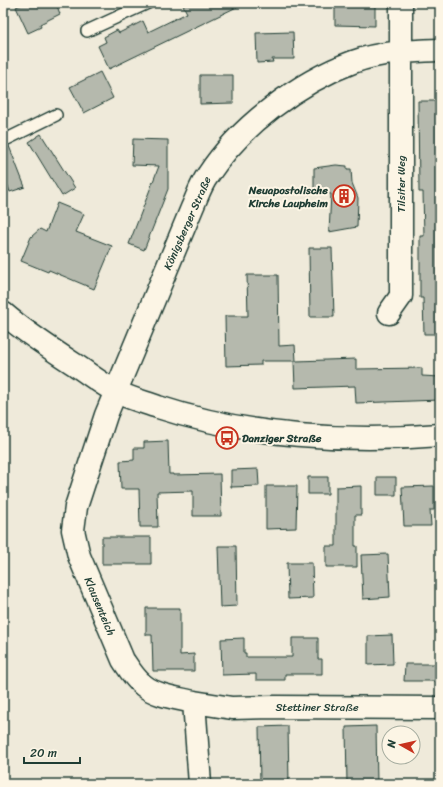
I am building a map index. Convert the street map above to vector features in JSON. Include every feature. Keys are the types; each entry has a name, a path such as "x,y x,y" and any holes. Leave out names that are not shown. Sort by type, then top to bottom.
{"street":[{"name":"Tilsiter Weg","path":"389,313 401,296 401,3"},
{"name":"Königsberger Straße","path":"116,392 207,175 241,134 283,100 316,78 353,62 401,52 440,50"},
{"path":"3,313 27,333 116,392 182,415 247,428 342,438 440,435"},
{"name":"Klausenteich","path":"116,392 106,415 76,507 73,530 79,556 124,660 133,675 143,685 155,692 194,702"},
{"path":"194,702 200,784"},
{"name":"Stettiner Straße","path":"194,702 232,708 440,708"}],"lane":[{"path":"87,31 148,3"},
{"path":"3,141 56,115"}],"building":[{"path":"25,3 56,3 60,14 40,24 41,27 28,33 16,7"},
{"path":"182,3 245,3 109,69 98,46 106,42 104,37 117,30 119,33 143,21 148,32 187,13"},
{"path":"335,3 375,3 375,26 335,25"},
{"path":"293,32 294,59 272,59 273,62 257,63 256,33"},
{"path":"100,72 113,98 84,113 70,87"},
{"path":"200,75 233,75 233,103 200,104"},
{"path":"418,101 440,101 440,334 424,334 423,298 420,298 420,236 424,236 423,192 419,192"},
{"path":"41,134 75,188 62,196 29,142"},
{"path":"133,139 168,140 168,189 144,250 129,244 159,166 132,165"},
{"path":"9,146 25,187 10,192 3,172 3,148"},
{"name":"Neuapostolische Kirche Laupheim","path":"336,165 347,166 347,169 351,169 352,183 358,198 357,227 329,232 331,194 314,192 314,168"},
{"path":"57,203 84,214 76,232 112,246 94,289 49,270 48,272 21,261 31,237 40,229 46,232"},
{"path":"309,248 332,248 334,317 310,317"},
{"path":"247,275 278,275 279,346 295,345 296,361 356,359 356,369 422,368 422,376 440,377 440,400 356,403 355,386 295,388 294,361 261,361 261,365 226,366 225,316 248,316"},
{"path":"168,441 169,474 220,474 221,516 193,516 193,491 157,492 158,527 140,527 139,489 121,489 120,461 134,460 134,448 144,448 144,442"},
{"path":"258,469 259,486 231,487 231,470"},
{"path":"308,477 328,477 328,494 308,494"},
{"path":"377,477 396,477 396,495 377,495"},
{"path":"266,486 297,486 296,528 266,529"},
{"path":"361,486 361,515 355,515 357,567 326,567 326,546 336,546 336,487"},
{"path":"434,486 434,510 430,510 431,526 404,526 402,487"},
{"path":"102,537 151,537 151,564 102,564"},
{"path":"218,546 236,546 237,606 220,607"},
{"path":"388,554 390,597 363,599 361,555"},
{"path":"287,563 312,563 313,598 288,599"},
{"path":"146,608 180,608 180,655 194,654 194,671 153,671 152,635 146,635"},
{"path":"392,635 393,664 368,665 368,636"},
{"path":"244,638 244,653 246,653 246,657 292,657 292,638 318,638 318,659 322,659 322,674 285,674 285,680 256,680 256,674 222,675 221,639"},
{"path":"405,664 439,664 438,681 404,681"},
{"path":"288,726 289,784 260,784 259,727"},
{"path":"376,726 377,784 347,784 346,727"}],"place":[{"name":"Neuapostolische Kirche Laupheim","path":"344,196"},
{"name":"Danziger Straße","path":"227,438"}]}
